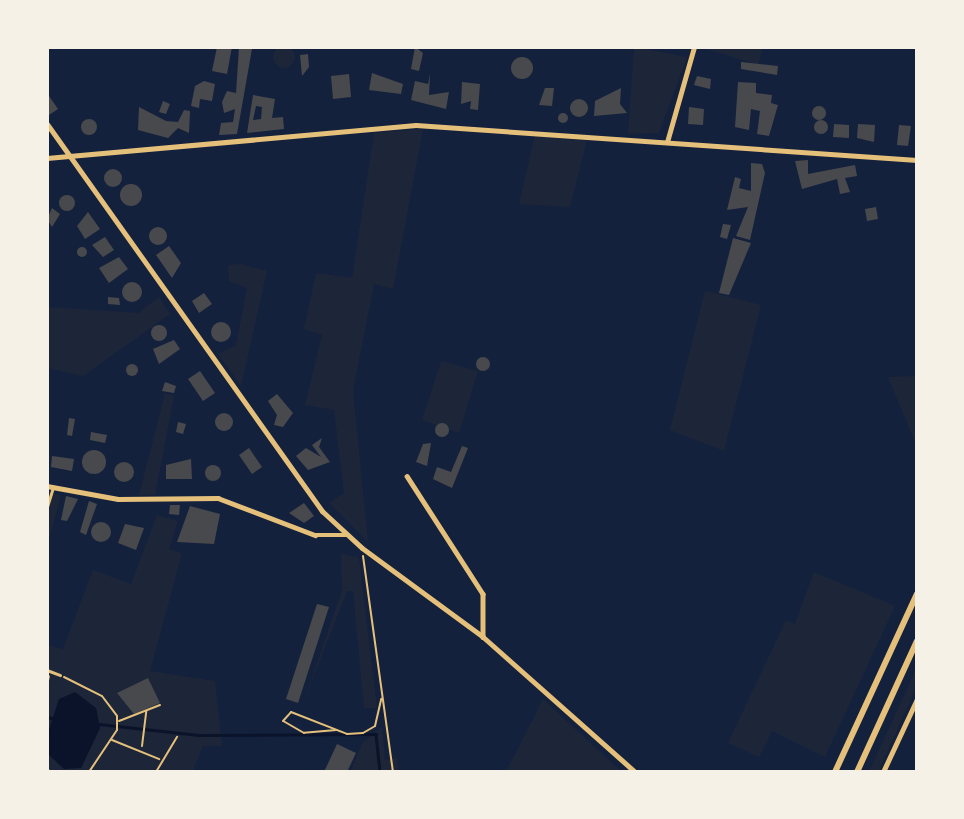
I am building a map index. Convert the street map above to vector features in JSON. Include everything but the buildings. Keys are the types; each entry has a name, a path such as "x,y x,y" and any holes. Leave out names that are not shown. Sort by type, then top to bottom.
{"main road":[{"path":"835,772 917,594"},
{"path":"857,772 917,641"}],"street":[{"path":"667,142 694,47"},
{"path":"47,124 275,451 346,535 483,636 635,772"},
{"path":"47,158 71,159 416,125 917,160"},
{"path":"407,476 483,594 483,636"},
{"path":"50,486 118,499 218,498 315,535 346,535"},
{"path":"883,772 917,699"}],"lane":[{"path":"47,507 50,486"},
{"path":"49,671 60,675"}],"path":[{"path":"362,548 393,772"},
{"path":"47,686 49,671"},
{"path":"60,675 102,696 117,721 111,740 89,772"},
{"path":"336,730 291,712 283,721 304,733 336,730 363,733 375,726 381,691"},
{"path":"117,721 160,705"},
{"path":"142,747 146,711"},
{"path":"156,772 159,759 177,737"},
{"path":"111,740 142,747 159,759"},
{"path":"47,769 51,772"}],"shaded area":[{"path":"284,46 292,49 295,57 292,65 284,68 276,65 273,57 276,49"},
{"path":"634,47 687,57 659,133 628,134"},
{"path":"700,47 763,47 758,65"},
{"path":"423,129 393,289 374,284 353,390 368,542 329,503 344,493 334,410 305,405 322,335 304,329 316,273 352,278 374,133"},
{"path":"535,135 587,140 570,207 519,204"},
{"path":"241,264 267,271 241,386 218,354 236,345 247,288 229,281 228,265"},
{"path":"705,291 761,305 724,451 670,430"},
{"path":"159,297 170,314 83,376 47,368 49,307 138,313"},
{"path":"441,361 478,371 459,433 422,420"},
{"path":"917,376 917,447 888,377"},
{"path":"165,393 174,396 155,495 139,495"},
{"path":"47,492 61,495 47,547"},
{"path":"157,515 178,521 169,549 182,553 150,671 215,681 222,746 203,746 192,772 47,772 47,743 49,755 81,768 100,728 96,708 59,699 47,736 47,645 63,649 93,570 131,584"},
{"path":"341,553 359,558 377,708 364,708 353,591 347,591 302,706 342,591"},
{"path":"814,572 895,606 825,757 772,731 759,757 728,743 786,620 795,624"},
{"path":"917,667 917,686 878,772 869,772"},
{"path":"75,692 96,708 100,728 81,768 64,769 49,755 47,736 59,699"},
{"path":"543,699 620,770 619,772 506,772"},
{"path":"382,727 385,760 397,758 399,772 350,772 363,742"}],"waterway":[{"path":"47,717 52,718"},
{"path":"99,724 198,735 376,734 380,772"}]}
